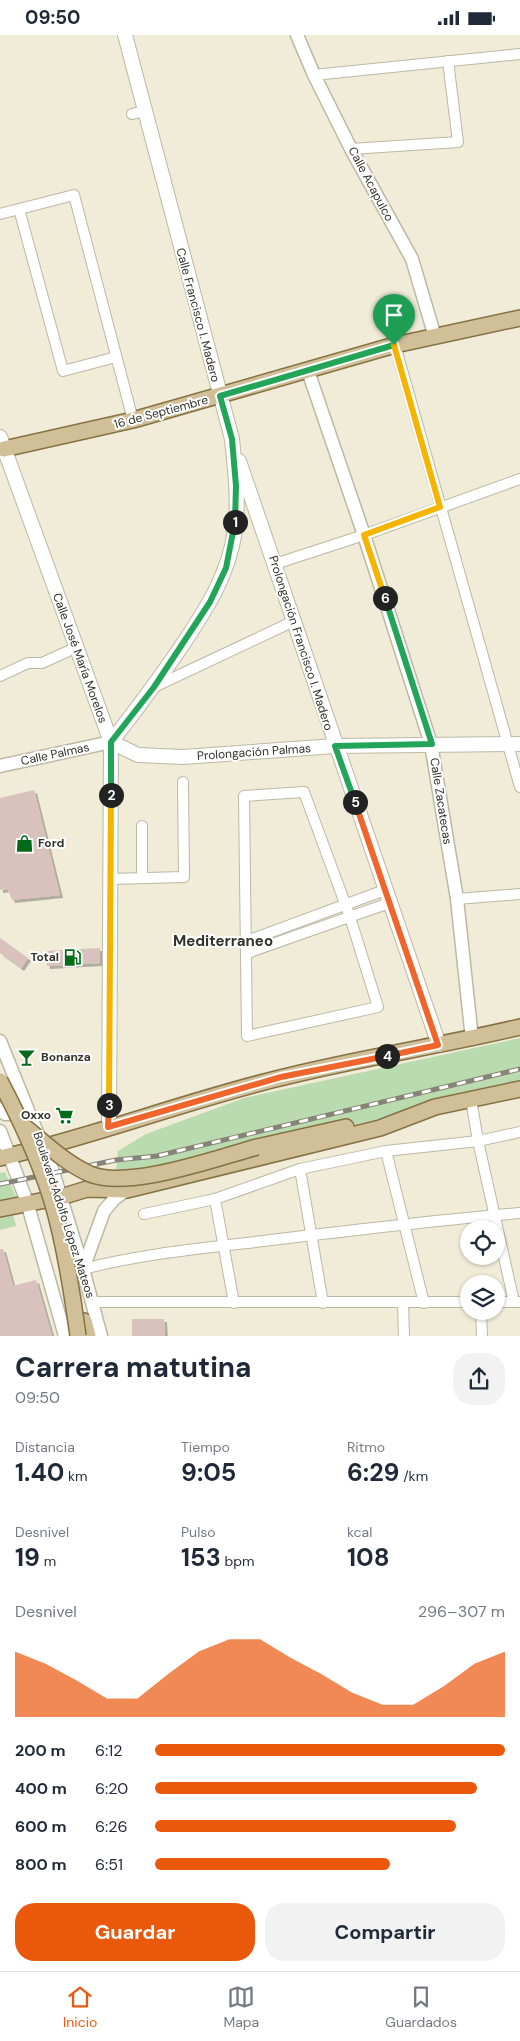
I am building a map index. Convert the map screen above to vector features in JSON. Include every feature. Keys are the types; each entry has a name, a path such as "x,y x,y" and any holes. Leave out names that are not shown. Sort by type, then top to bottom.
{"main road":[{"name":"Calle Francisco I. Madero","path":"111,742 154,687 210,602 226,568 235,529 236,486 232,439 138,112 125,35"},
{"name":"16 de Septiembre","path":"2,443 133,420 394,345 520,318"},
{"name":"Prolongación Francisco I. Madero","path":"232,439 438,1045"},
{"name":"Calle José María Morelos","path":"2,443 111,742 108,1127"},
{"name":"Prolongación Palmas","path":"111,742 138,755 183,757 335,746 514,744"},
{"path":"5,1157 281,1077 472,1039 520,1027"},
{"name":"Boulevard Adolfo López Mateos","path":"0,1081 24,1126 52,1201 70,1279 78,1336"},
{"path":"24,1126 75,1166 91,1175 113,1179 136,1178 257,1147 520,1089"},
{"path":"0,1209 27,1202 61,1197 87,1189 127,1190 380,1128 435,1107"}],"street":[{"name":"Calle Acapulco","path":"297,35 314,75 412,259 435,337"},
{"path":"314,75 520,54"},
{"path":"352,149 458,143 448,61"},
{"path":"0,214 74,195 133,420"},
{"path":"19,209 63,371 116,357"},
{"path":"394,345 440,507 514,744 520,787"},
{"name":"Calle Zacatecas","path":"308,371 432,744 457,899 472,1039"},
{"path":"275,564 364,535 520,479"},
{"path":"154,687 294,621"},
{"path":"0,676 28,663 42,663 76,648"},
{"name":"Calle Palmas","path":"0,766 111,742"},
{"path":"110,879 184,877 183,783"},
{"path":"304,792 345,905 378,1007 246,1036 247,941 244,796 304,792"},
{"path":"142,826 142,878"},
{"path":"457,899 520,894"},
{"path":"247,941 345,905 387,897"},
{"path":"247,953 350,917 387,897"},
{"name":"Boulevard Adolfo López Mateos","path":"0,1041 44,1147 83,1269 101,1336"},
{"path":"0,1109 8,1115 13,1115 18,1109 19,1103 12,1086 11,1068"},
{"path":"471,1099 478,1141 517,1302"},
{"path":"0,1131 5,1157 27,1202 65,1336"},
{"path":"144,1214 215,1199 300,1169 386,1151 478,1141 520,1132"},
{"path":"386,1151 424,1303"},
{"path":"300,1169 323,1303"},
{"path":"83,1269 104,1211 115,1198 127,1190"},
{"path":"215,1199 234,1303"},
{"path":"83,1269 122,1259 404,1224 520,1213"},
{"path":"92,1302 460,1302"},
{"path":"403,1303 404,1336"},
{"path":"481,1320 482,1336"}],"green space":[{"path":"520,1038 520,1085 389,1117 134,1172 116,1171 118,1151 146,1134 244,1098"},
{"path":"5,1172 17,1199 0,1203 0,1173"},
{"path":"13,1215 16,1226 0,1230 0,1218"}],"building":[{"name":"Ford","path":"34,790 60,895 12,900 8,889 0,890 0,798"},
{"name":"Total","path":"0,938 28,958 21,968 0,953"},
{"name":"Total","path":"100,948 100,963 47,966 46,951"},
{"path":"0,1249 3,1249 13,1286 36,1280 52,1336 0,1336"},
{"path":"132,1319 164,1319 165,1336 132,1336"}],"railway":[{"path":"0,1184 116,1160 157,1156 520,1069"}],"place":[{"name":"Ford","path":"24,843"},
{"name":"Total","path":"73,957"},
{"name":"Bonanza","path":"27,1057"},
{"name":"Oxxo","path":"65,1115"}],"district":[{"name":"Mediterraneo","path":"223,941"}],"route":[{"path":"394,345 440,507 364,535 432,744 335,746 438,1045 281,1077 108,1127 111,742 154,687 210,602 226,568 235,529 236,486 232,439 220,396 394,345"}]}
